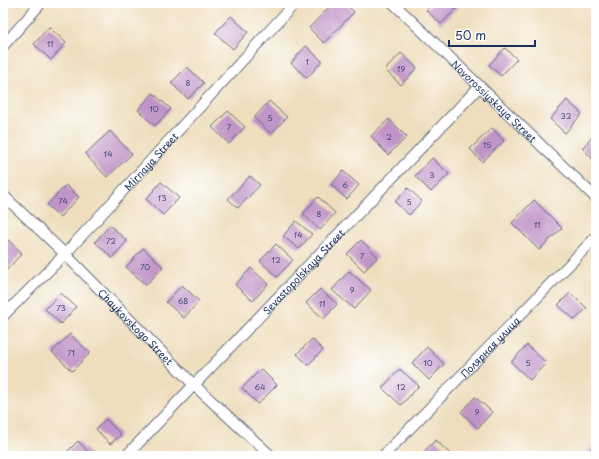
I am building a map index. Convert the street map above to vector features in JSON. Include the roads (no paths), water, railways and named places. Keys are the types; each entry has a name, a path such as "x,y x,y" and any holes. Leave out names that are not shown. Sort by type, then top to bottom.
{"street":[{"path":"3,46 41,3"},
{"name":"Mirnaya Street","path":"3,316 65,254 295,3"},
{"name":"Novorossiyskaya Street","path":"393,3 596,198"},
{"name":"Sevastopolskaya Street","path":"126,456 479,87"},
{"name":"Chaykovskogo Street","path":"3,195 65,254 194,385 271,456"},
{"name":"Полярная улица","path":"383,456 596,237"}]}
